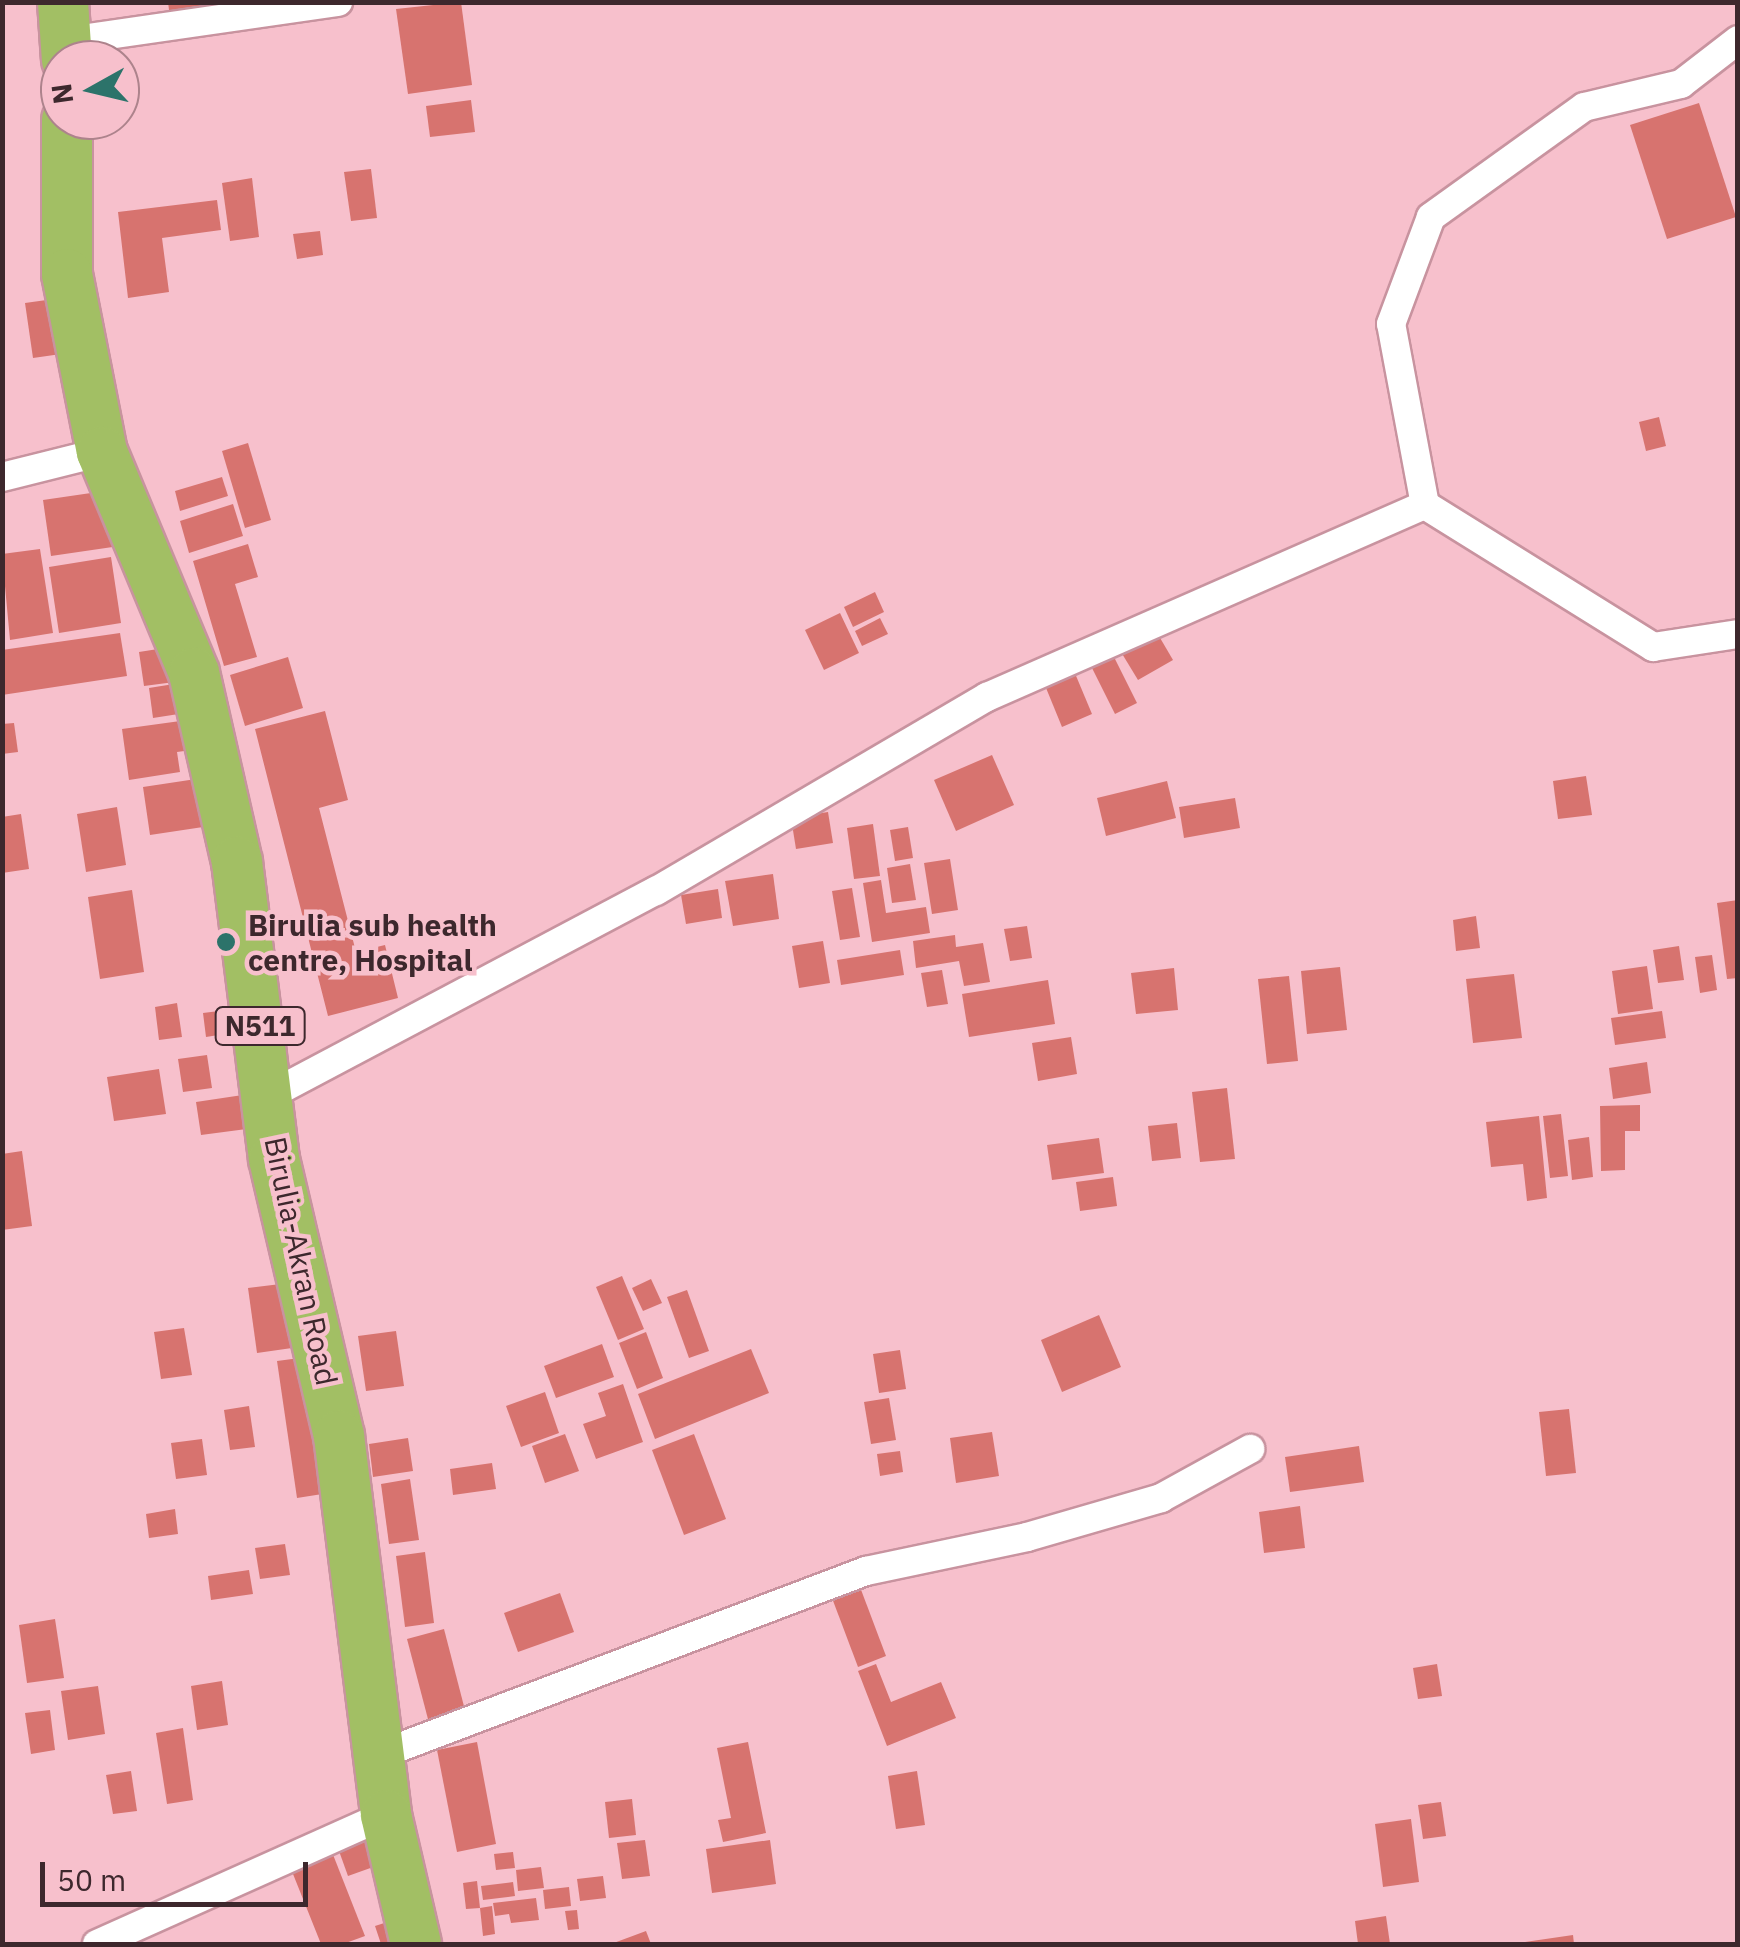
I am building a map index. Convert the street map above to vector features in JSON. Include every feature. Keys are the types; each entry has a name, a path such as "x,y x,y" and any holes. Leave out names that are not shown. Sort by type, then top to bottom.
{"highway":[{"name":"Birulia-Akran Road","path":"67,140 67,274 102,452 194,673 237,862 270,1094 274,1159 339,1436 386,1816 416,1944"}],"street":[{"path":"66,34 338,2"},
{"path":"1738,40 1681,84 1584,107 1430,217 1391,324 1425,505 1653,648 1738,634"},
{"path":"2,477 102,452"},
{"path":"270,1094 656,891 987,697 1425,505"},
{"path":"379,1754 866,1571 1027,1538 1161,1498 1250,1449"},
{"path":"97,1944 386,1816"}],"building":[{"path":"168,2 232,2 235,27 172,35"},
{"path":"461,2 472,85 408,94 396,9"},
{"path":"471,100 475,132 430,137 426,106"},
{"path":"1699,103 1736,217 1667,239 1630,125"},
{"path":"371,169 377,218 351,221 344,172"},
{"path":"252,178 259,237 230,241 222,183"},
{"path":"217,200 221,230 162,238 169,292 128,298 118,212"},
{"path":"320,231 323,255 297,259 293,234"},
{"path":"61,298 68,353 33,358 25,303"},
{"path":"1659,417 1666,446 1646,451 1639,422"},
{"path":"248,443 271,520 245,528 222,451"},
{"path":"222,477 228,496 180,511 175,491"},
{"path":"132,487 140,543 51,556 43,500"},
{"path":"233,504 243,536 189,553 180,521"},
{"path":"248,544 258,577 235,584 257,657 224,666 193,561"},
{"path":"40,549 53,633 10,640 2,554"},
{"path":"111,557 121,623 59,633 49,567"},
{"path":"875,592 884,612 853,627 844,607"},
{"path":"840,613 859,653 824,670 805,630"},
{"path":"880,618 888,634 862,646 855,631"},
{"path":"1156,631 1173,660 1138,680 1121,652"},
{"path":"120,633 127,676 2,695 2,650"},
{"path":"177,646 182,681 144,686 139,652"},
{"path":"288,657 303,708 245,726 230,675"},
{"path":"1114,657 1137,703 1115,714 1092,668"},
{"path":"1074,671 1092,714 1062,727 1044,683"},
{"path":"180,683 185,713 153,718 149,688"},
{"path":"325,711 348,800 319,808 356,952 385,945 398,998 328,1016 255,729"},
{"path":"195,719 199,749 177,752 180,772 129,780 122,729"},
{"path":"14,723 18,752 2,754 2,724"},
{"path":"992,755 1014,805 956,831 934,780"},
{"path":"216,776 223,824 150,835 143,787"},
{"path":"1586,776 1592,815 1558,819 1553,781"},
{"path":"1167,781 1176,818 1106,836 1097,798"},
{"path":"1235,798 1240,828 1184,838 1179,807"},
{"path":"117,807 126,865 86,872 77,814"},
{"path":"828,812 833,843 796,849 791,818"},
{"path":"21,814 29,869 2,873 2,817"},
{"path":"873,824 880,876 854,879 847,828"},
{"path":"908,827 913,858 895,861 890,830"},
{"path":"950,859 958,910 932,914 924,863"},
{"path":"910,864 916,900 892,903 887,868"},
{"path":"773,874 779,919 733,926 725,881"},
{"path":"881,880 886,913 926,907 930,933 872,942 863,883"},
{"path":"852,888 860,937 840,940 832,891"},
{"path":"718,889 722,918 686,924 681,895"},
{"path":"132,890 144,972 100,979 88,897"},
{"path":"1738,900 1738,978 1727,979 1717,903"},
{"path":"1476,916 1480,948 1456,951 1453,920"},
{"path":"1027,926 1032,958 1010,961 1004,929"},
{"path":"955,935 956,947 983,943 990,982 964,986 959,961 916,968 913,941"},
{"path":"823,941 830,983 799,988 792,946"},
{"path":"1679,946 1684,980 1658,983 1653,950"},
{"path":"900,950 904,975 841,985 837,960"},
{"path":"1712,955 1717,990 1700,993 1695,957"},
{"path":"1647,966 1653,1009 1618,1014 1612,971"},
{"path":"1340,967 1347,1030 1307,1034 1301,971"},
{"path":"1174,968 1178,1010 1136,1014 1131,973"},
{"path":"942,970 948,1004 927,1007 921,973"},
{"path":"1514,974 1522,1038 1473,1043 1466,979"},
{"path":"1289,976 1298,1061 1267,1064 1258,979"},
{"path":"1048,980 1055,1024 969,1037 962,994"},
{"path":"177,1003 182,1037 159,1040 155,1007"},
{"path":"227,1010 231,1033 206,1037 203,1013"},
{"path":"1662,1011 1666,1038 1615,1045 1611,1018"},
{"path":"1071,1037 1077,1074 1038,1081 1032,1043"},
{"path":"207,1055 212,1088 183,1092 178,1059"},
{"path":"1647,1062 1651,1093 1613,1099 1609,1068"},
{"path":"159,1069 166,1114 114,1121 107,1077"},
{"path":"1227,1088 1235,1159 1200,1162 1192,1092"},
{"path":"256,1093 261,1127 201,1135 196,1102"},
{"path":"1640,1105 1640,1131 1625,1131 1625,1170 1601,1171 1600,1106"},
{"path":"1561,1114 1568,1176 1550,1178 1543,1116"},
{"path":"1539,1116 1547,1198 1527,1201 1523,1164 1491,1167 1486,1122"},
{"path":"1177,1123 1181,1158 1152,1161 1148,1126"},
{"path":"1589,1137 1593,1177 1572,1180 1568,1140"},
{"path":"1099,1138 1104,1173 1052,1180 1047,1145"},
{"path":"22,1151 32,1226 2,1230 2,1154"},
{"path":"1113,1177 1117,1206 1080,1211 1076,1182"},
{"path":"622,1276 644,1329 618,1340 596,1287"},
{"path":"651,1279 662,1303 643,1311 632,1288"},
{"path":"297,1282 306,1346 257,1353 248,1288"},
{"path":"687,1290 709,1351 689,1358 667,1297"},
{"path":"1099,1315 1121,1367 1062,1392 1041,1340"},
{"path":"184,1328 192,1375 161,1379 154,1332"},
{"path":"396,1331 404,1386 366,1391 358,1336"},
{"path":"646,1332 663,1378 637,1389 619,1343"},
{"path":"602,1344 614,1377 556,1398 544,1366"},
{"path":"751,1349 769,1393 655,1439 638,1394"},
{"path":"900,1350 906,1389 879,1393 873,1354"},
{"path":"315,1356 335,1492 297,1498 277,1361"},
{"path":"623,1384 643,1442 596,1459 583,1424 606,1416 598,1393"},
{"path":"545,1392 559,1433 521,1447 506,1406"},
{"path":"889,1398 896,1440 871,1444 864,1402"},
{"path":"249,1406 255,1447 230,1450 224,1410"},
{"path":"1569,1409 1576,1473 1546,1476 1539,1412"},
{"path":"992,1432 999,1476 956,1483 950,1438"},
{"path":"565,1434 579,1471 545,1483 532,1446"},
{"path":"694,1434 726,1519 684,1535 652,1450"},
{"path":"408,1438 413,1471 373,1477 369,1444"},
{"path":"202,1439 207,1475 176,1479 171,1443"},
{"path":"1359,1446 1364,1482 1290,1492 1285,1457"},
{"path":"900,1451 903,1472 880,1476 877,1454"},
{"path":"492,1463 496,1489 453,1495 450,1469"},
{"path":"410,1479 419,1540 389,1544 381,1484"},
{"path":"1300,1506 1305,1548 1264,1553 1259,1512"},
{"path":"175,1509 178,1534 149,1538 146,1514"},
{"path":"285,1544 290,1575 260,1579 255,1548"},
{"path":"425,1552 434,1623 405,1627 396,1556"},
{"path":"249,1570 253,1594 211,1600 208,1576"},
{"path":"860,1587 886,1656 858,1667 832,1598"},
{"path":"560,1593 574,1632 518,1652 504,1613"},
{"path":"55,1619 64,1678 27,1683 19,1625"},
{"path":"444,1629 466,1714 429,1723 407,1639"},
{"path":"876,1664 891,1702 941,1682 956,1718 887,1746 858,1671"},
{"path":"1437,1664 1442,1696 1418,1699 1413,1668"},
{"path":"222,1681 228,1725 197,1730 191,1686"},
{"path":"98,1686 105,1734 68,1740 61,1691"},
{"path":"50,1710 55,1750 31,1754 25,1713"},
{"path":"183,1728 193,1800 167,1804 156,1733"},
{"path":"477,1742 496,1844 457,1852 437,1750"},
{"path":"748,1742 766,1833 723,1842 718,1820 731,1818 717,1748"},
{"path":"131,1771 137,1811 113,1814 106,1775"},
{"path":"917,1771 925,1825 896,1829 888,1776"},
{"path":"632,1799 636,1835 609,1838 605,1802"},
{"path":"1441,1802 1446,1836 1423,1839 1418,1805"},
{"path":"1411,1819 1419,1882 1383,1887 1375,1824"},
{"path":"645,1840 650,1876 622,1879 617,1843"},
{"path":"770,1840 776,1884 712,1893 706,1849"},
{"path":"368,1841 376,1866 348,1876 339,1851"},
{"path":"330,1847 365,1936 343,1944 321,1944 289,1864"},
{"path":"513,1852 515,1868 496,1870 494,1854"},
{"path":"541,1867 544,1888 518,1891 516,1870"},
{"path":"603,1876 606,1898 580,1901 577,1879"},
{"path":"477,1881 480,1908 466,1909 463,1883"},
{"path":"513,1882 515,1896 483,1900 481,1886"},
{"path":"569,1887 571,1906 545,1909 543,1890"},
{"path":"536,1898 539,1920 511,1923 509,1914 495,1916 493,1903"},
{"path":"492,1906 495,1934 483,1936 480,1908"},
{"path":"577,1910 579,1929 568,1930 565,1911"},
{"path":"412,1914 421,1944 381,1944 375,1926"},
{"path":"1386,1916 1390,1944 1358,1944 1355,1921"},
{"path":"646,1931 651,1944 611,1944"},
{"path":"1573,1935 1574,1944 1525,1944 1525,1942"}],"place":[{"name":"Birulia sub health centre, Hospital","path":"226,942"}]}
